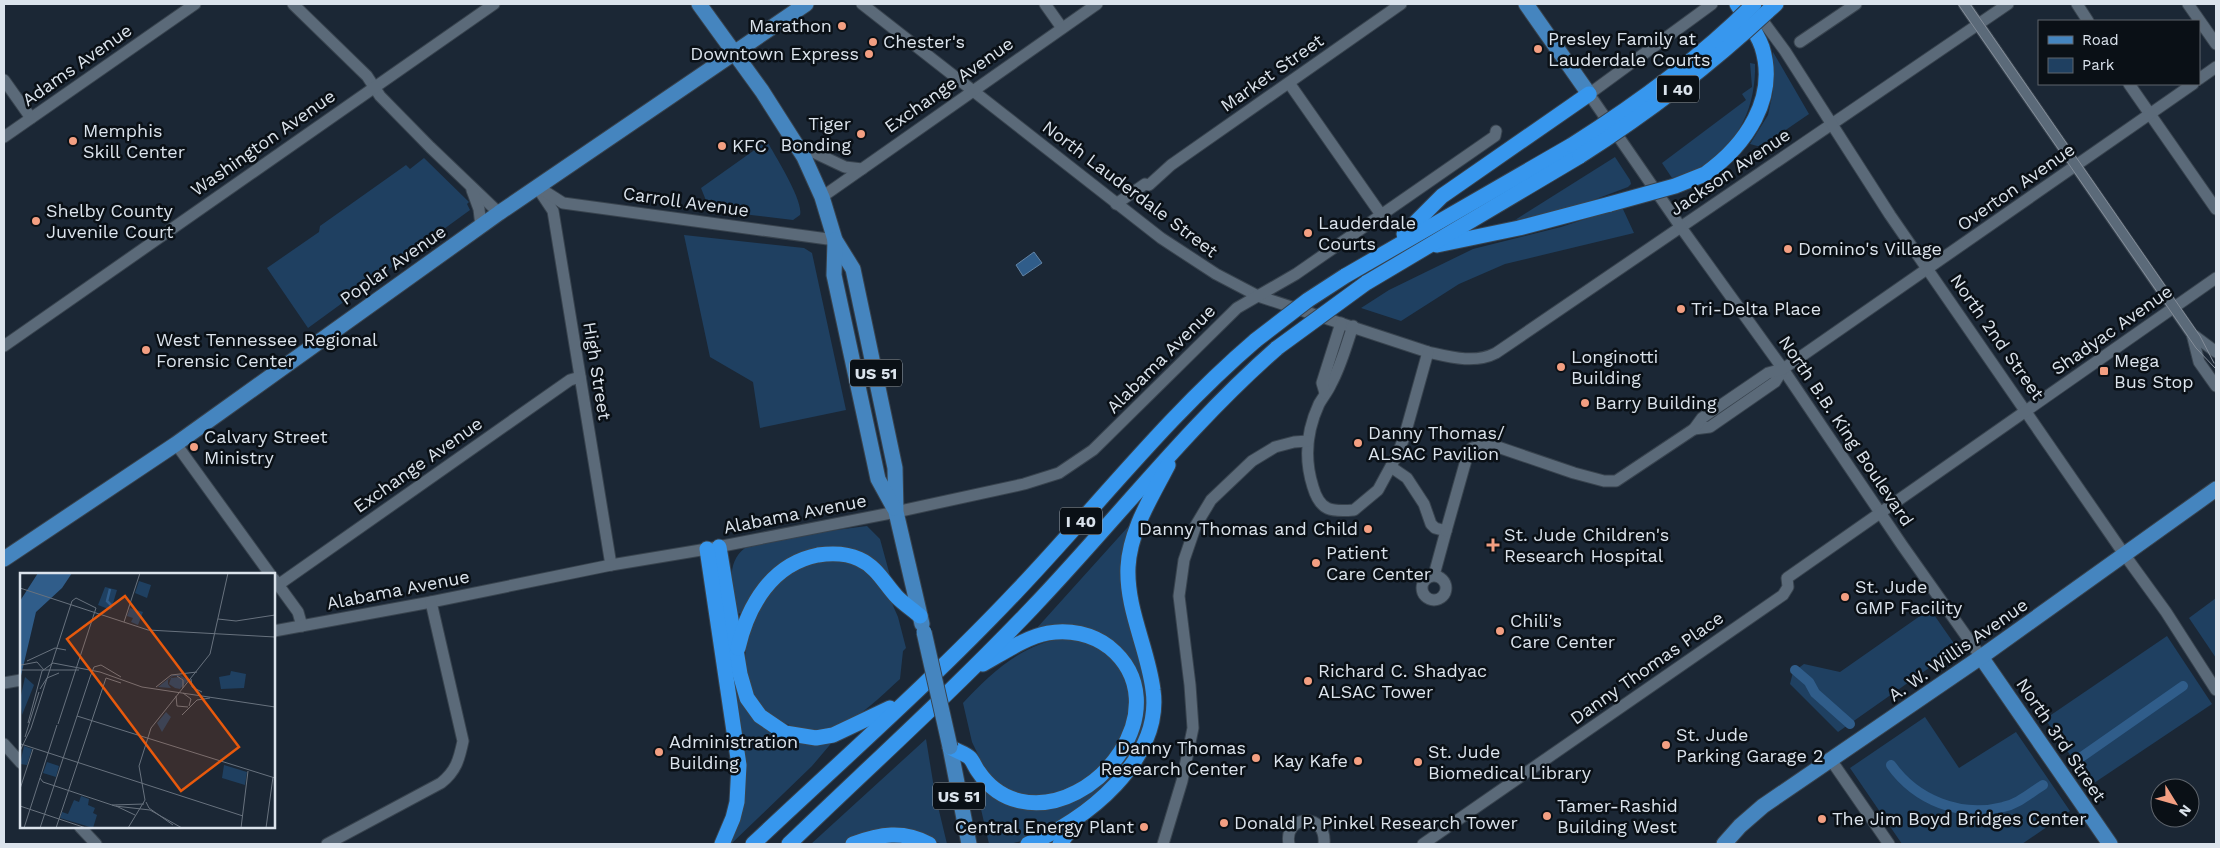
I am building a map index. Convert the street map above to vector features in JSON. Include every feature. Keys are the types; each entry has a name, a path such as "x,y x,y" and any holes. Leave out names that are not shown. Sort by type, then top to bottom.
{"highway":[{"path":"1423,247 1519,228 1675,186 1706,174 1730,154 1748,134 1764,96 1766,71 1757,6"},
{"name":"I 40","path":"753,844 1014,594 1189,401 1256,340 1308,300 1391,248 1576,150 1635,121 1726,50 1757,6"},
{"path":"1391,248 1442,196 1588,94"},
{"name":"I 40","path":"789,844 971,671 1040,600 1209,412 1277,348 1366,282 1576,150"},
{"path":"1028,844 1052,834 1078,818 1104,796 1140,751 1152,723 1154,692 1132,603 1128,567 1133,538 1139,520 1179,444"},
{"path":"713,548 743,688 753,708 768,723 795,736 816,738 833,735 905,700"},
{"path":"713,548 739,765 737,802 733,818 722,844"},
{"path":"736,654 747,617 764,588 779,572 804,558 843,554 860,559 876,570 896,596 920,616"},
{"path":"950,747 970,758 983,779 1003,794 1021,801 1041,802 1071,794 1094,779 1122,751 1133,728 1137,704 1130,672 1115,652 1097,639 1086,635 1059,631 1036,636 971,671"},
{"path":"1060,844 1078,818"},
{"path":"853,844 872,837 891,834 911,836 930,844"}],"main road":[{"name":"US 51","path":"699,4 736,53 794,142 809,168 822,197 835,240 853,269 895,468 896,512 950,747 968,844"},
{"name":"Poplar Avenue","path":"4,559 176,444 499,213 806,4"},
{"path":"1526,4 1588,94"},
{"name":"US 51","path":"835,240 834,275 878,479 896,512"},
{"name":"A. W. Willis Avenue","path":"1724,844 1740,826 1763,806 1982,658 2216,489"},
{"name":"North 3rd Street","path":"1982,658 2110,844"}],"street":[{"name":"Adams Avenue","path":"4,137 195,4"},
{"path":"293,4 367,76 380,96 499,213"},
{"name":"Washington Avenue","path":"4,346 494,4"},
{"name":"North Lauderdale Street","path":"862,4 1116,204 1216,274 1258,296 1428,352 1467,359"},
{"path":"1045,4 1062,28"},
{"name":"Exchange Avenue","path":"822,197 1097,4"},
{"name":"Market Street","path":"1116,204 1145,184 1149,184 1161,176 1163,171 1401,4"},
{"path":"1588,94 1712,4"},
{"path":"1800,42 1856,4"},
{"path":"1964,4 2192,334 2216,352"},
{"name":"Jackson Avenue","path":"1467,359 1483,358 1496,353 2008,4"},
{"path":"2077,4 2087,20"},
{"path":"2188,4 2199,20"},
{"name":"North 2nd Street","path":"1757,6 1832,125 1928,269 2166,612 2216,690"},
{"path":"2200,21 2216,44"},
{"path":"2200,79 2216,67"},
{"path":"4,80 31,118"},
{"path":"1289,83 1382,216"},
{"path":"2130,85 2216,210"},
{"name":"Overton Avenue","path":"1446,531 1468,453 1472,448 1489,444 1582,475 1604,481 1616,481 1694,429 1710,427 1775,382 1783,369 2192,85"},
{"name":"North B.B. King Boulevard","path":"1588,94 1783,369 1881,514 1982,658"},
{"name":"Alabama Avenue","path":"275,631 431,602 611,565 713,548 816,526 896,512 1024,484 1059,473 1076,463 1107,436 1237,308 1296,274 1382,216 1496,136 1496,130"},
{"path":"794,142 845,167 862,169"},
{"name":"Carroll Avenue","path":"538,187 563,203 835,240"},
{"name":"High Street","path":"538,187 553,211 611,565"},
{"path":"472,188 477,202 481,226"},
{"name":"Shadyac Avenue","path":"1881,514 2026,410 2216,278"},
{"path":"1325,394 1322,383 1341,323"},
{"path":"1353,326 1342,359 1319,406 1308,441 1308,469 1316,497 1319,502 1330,510 1354,510 1378,490 1404,438 1428,352"},
{"path":"2192,334 2200,362 2216,386"},
{"name":"Exchange Avenue","path":"276,582 570,380 580,377"},
{"path":"1163,844 1182,781 1193,728 1180,596 1184,560 1196,525 1211,500 1252,461 1275,447 1294,442 1308,441"},
{"path":"176,444 269,573"},
{"path":"1391,467 1407,478 1424,504 1435,528 1446,531 1434,575"},
{"name":"Danny Thomas Place","path":"1423,844 1783,595 1788,586 1787,578 1881,514"},
{"path":"276,582 298,612 302,626"},
{"path":"328,844 441,783 452,774 459,762 463,741 431,602"},
{"path":"4,683 20,680"},
{"path":"4,744 20,762"},
{"path":"1831,760 1889,844"},
{"path":"1289,844 1289,833 1292,828 1296,823 1306,820 1322,828 1324,844"},
{"path":"81,828 96,844"}],"green space":[{"path":"1773,52 1809,114 1761,147 1750,144 1768,115 1773,92"},
{"path":"1750,63 1755,64 1753,94 1749,108 1736,134 1717,156 1704,165 1672,178 1662,163 1746,100 1742,94 1752,87"},
{"path":"767,141 798,200 800,215 793,220 708,210 701,188"},
{"path":"1615,157 1630,180 1631,184 1628,187 1572,208 1515,220"},
{"path":"424,158 469,202 467,204 470,210 308,328 267,268 319,232 320,226 406,165 410,169"},
{"path":"1622,207 1634,233 1505,264 1459,284 1401,321 1361,308 1389,290 1473,249 1561,227"},
{"path":"684,235 804,248 812,253 846,410 760,428 753,382 710,357"},
{"path":"1136,518 1130,536 1149,697 1147,718 1131,757 1087,805 1025,840 1010,844 989,844 972,770 997,796 1081,794 1141,714 1112,644 1036,629"},
{"path":"867,526 880,539 892,583 837,548 807,550 779,567 761,585 741,613 737,614 732,587 732,570 738,554 745,548 797,535"},
{"path":"831,560 847,562 864,569 891,601 898,617 906,648 903,651 900,679 870,706 854,718 831,729 802,729 776,719 758,705 748,683 745,666 746,647 756,613 777,583 800,567"},
{"path":"2216,598 2216,658 2189,618"},
{"path":"1930,609 1956,649 1838,732 1790,684 1793,672 1804,664 1840,672"},
{"path":"2167,636 2212,704 2091,785 2045,719"},
{"path":"1064,638 1085,643 1104,652 1113,659 1126,676 1131,694 1123,736 1103,763 1075,784 1059,792 1025,795 1005,788 979,766 982,763 972,742 963,703 1008,661 1034,646"},
{"path":"737,686 790,741 808,744 834,740 812,766 731,844 727,844 745,776 741,723 734,687"},
{"path":"1925,717 1959,768 2016,732 2070,811 2022,844 1902,844 1850,768"},
{"path":"926,739 935,794 947,844 935,842 910,830 889,828 842,844 811,844"}],"shaded area":[{"path":"1034,252 1042,263 1023,276 1016,265"}],"waterway":[{"path":"1795,670 1809,682 1815,693 1850,724"},
{"path":"2080,758 2183,686"},
{"path":"1891,765 1913,788 1926,797 1955,808 1987,810 2008,806 2043,785"}],"tram line":[{"path":"1958,4 2196,348 2216,369"},
{"path":"1970,4 2200,336 2214,363"}],"place":[{"name":"Marathon","path":"842,26"},
{"name":"Chester's","path":"873,42"},
{"name":"Presley Family at Lauderdale Courts","path":"1538,49"},
{"name":"Downtown Express","path":"869,54"},
{"name":"Tiger Bonding","path":"861,134"},
{"name":"Memphis Skill Center","path":"73,141"},
{"name":"KFC","path":"722,146"},
{"name":"Shelby County Juvenile Court","path":"36,221"},
{"name":"Lauderdale Courts","path":"1308,233"},
{"name":"Domino's Village","path":"1788,249"},
{"name":"Tri-Delta Place","path":"1681,309"},
{"name":"West Tennessee Regional Forensic Center","path":"146,350"},
{"name":"Longinotti Building","path":"1561,367"},
{"name":"Mega Bus Stop","path":"2104,371"},
{"name":"Barry Building","path":"1585,403"},
{"name":"Danny Thomas/ ALSAC Pavilion","path":"1358,443"},
{"name":"Calvary Street Ministry","path":"194,447"},
{"name":"Danny Thomas and Child","path":"1368,529"},
{"name":"St. Jude Children's Research Hospital","path":"1493,545"},
{"name":"Patient Care Center","path":"1316,563"},
{"name":"St. Jude GMP Facility","path":"1845,597"},
{"name":"Chili's Care Center","path":"1500,631"},
{"name":"Richard C. Shadyac ALSAC Tower","path":"1308,681"},
{"name":"St. Jude Parking Garage 2","path":"1666,745"},
{"name":"Administration Building","path":"659,752"},
{"name":"Danny Thomas Research Center","path":"1256,758"},
{"name":"Kay Kafe","path":"1358,761"},
{"name":"St. Jude Biomedical Library","path":"1418,762"},
{"name":"Tamer-Rashid Building West","path":"1547,816"},
{"name":"The Jim Boyd Bridges Center","path":"1822,819"},
{"name":"Donald P. Pinkel Research Tower","path":"1224,823"},
{"name":"Central Energy Plant","path":"1144,827"}]}
